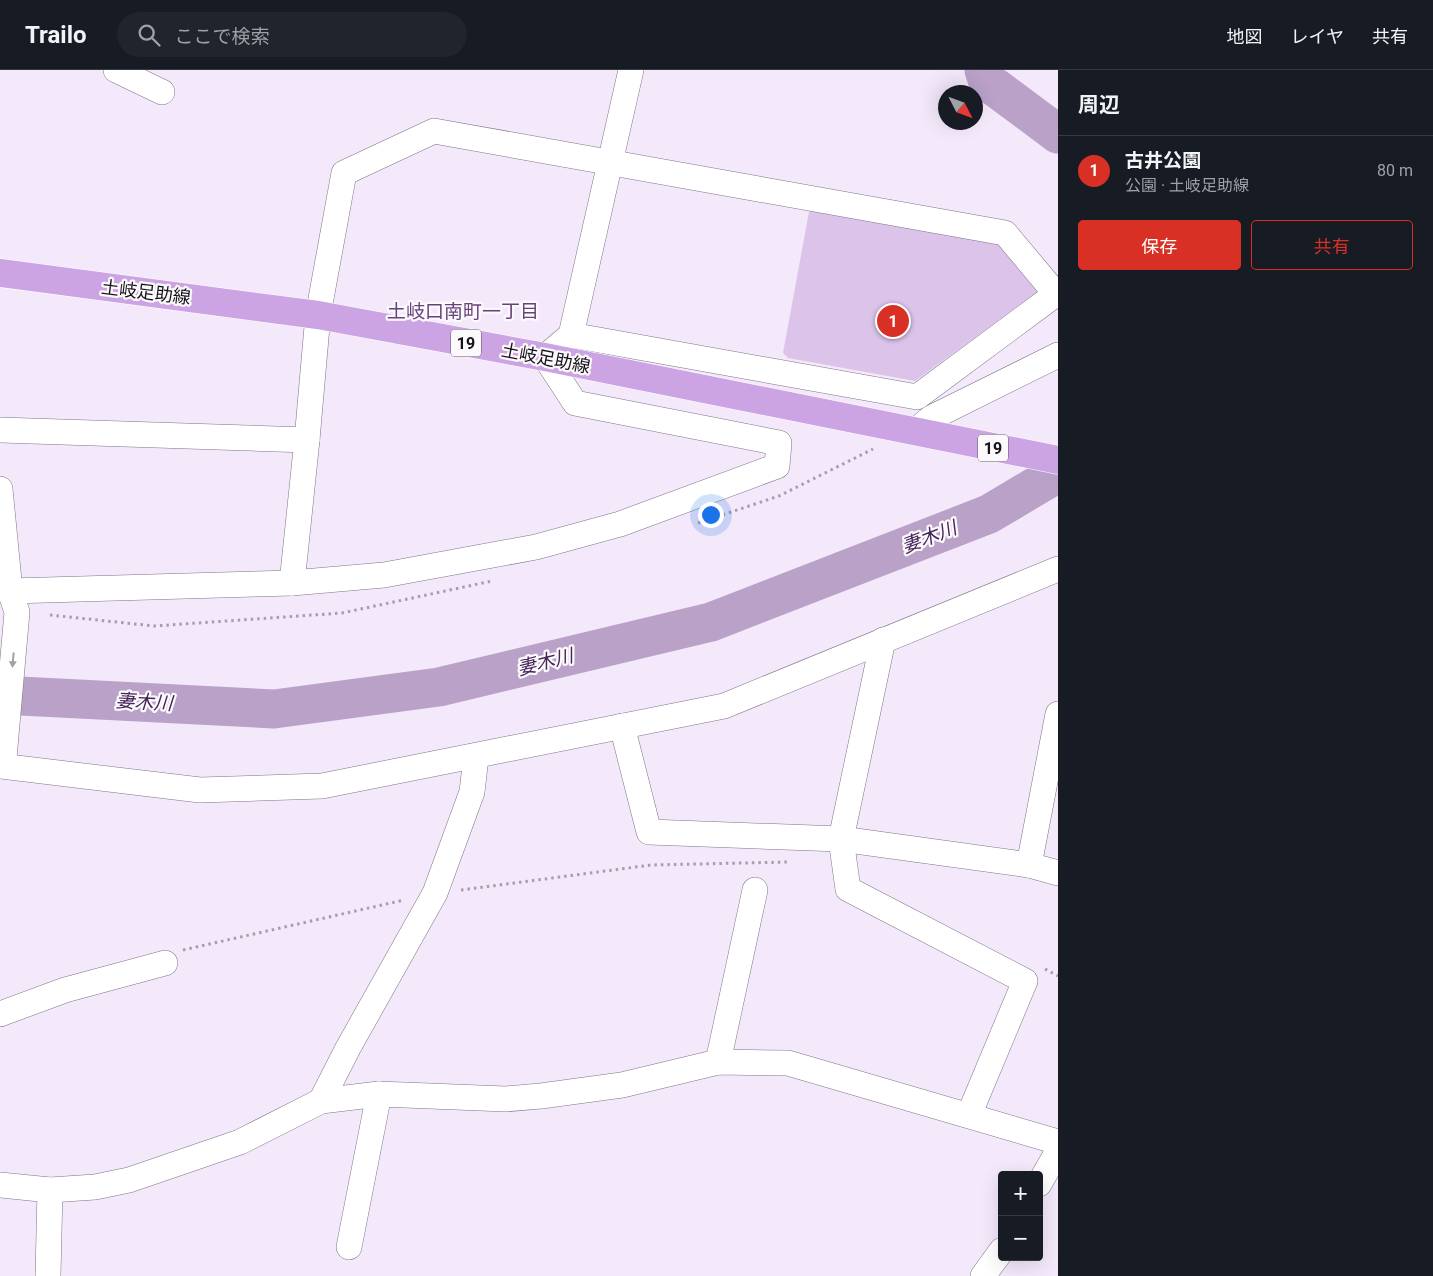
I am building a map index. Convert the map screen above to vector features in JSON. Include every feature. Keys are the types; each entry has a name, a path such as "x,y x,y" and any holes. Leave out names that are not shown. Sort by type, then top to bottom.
{"main road":[{"name":"土岐足助線","path":"0,273 318,315 545,357 1058,460"}],"street":[{"path":"116,70 162,92"},
{"path":"7,600 292,583 384,575 536,547 620,524 777,466 779,443 575,403 545,357 571,335 631,70"},
{"path":"292,583 318,315 344,173 434,131 1005,233 1056,294 917,398 571,335"},
{"path":"921,434 930,418 1058,355"},
{"path":"0,430 307,440"},
{"path":"0,489 7,600 1,762 200,790 322,786 476,757 724,706 1058,568"},
{"path":"0,642 7,600"},
{"path":"883,640 842,839 848,889 1025,981 968,1115"},
{"path":"1029,865 1058,714"},
{"path":"622,726 649,832 842,839 1029,865 1058,873"},
{"path":"321,1102 348,1048 435,893 472,792 476,757"},
{"path":"718,1062 755,890"},
{"path":"0,1014 65,990 169,958"},
{"path":"0,1185 50,1190 95,1188 174,1166 240,1142 321,1102 379,1094 506,1099 541,1096 622,1085 718,1062 788,1063 1058,1142"},
{"path":"349,1247 379,1094"},
{"path":"1043,1177 1058,1151"},
{"path":"48,1276 50,1190"},
{"path":"983,1276 998,1255"}],"path":[{"path":"169,958 435,893 651,865 796,862"},
{"path":"1041,966 1058,976"}],"shaded area":[{"path":"814,207 999,243 1040,290 915,381 788,358 783,353 809,212"}],"waterway":[{"path":"984,70 988,82 1058,134"},
{"name":"妻木川","path":"0,695 274,709 439,687 711,622 989,514 1058,473"}],"place":[{"name":"古井公園","path":"893,321"}],"district":[{"name":"土岐口南町一丁目","path":"463,311"}]}
